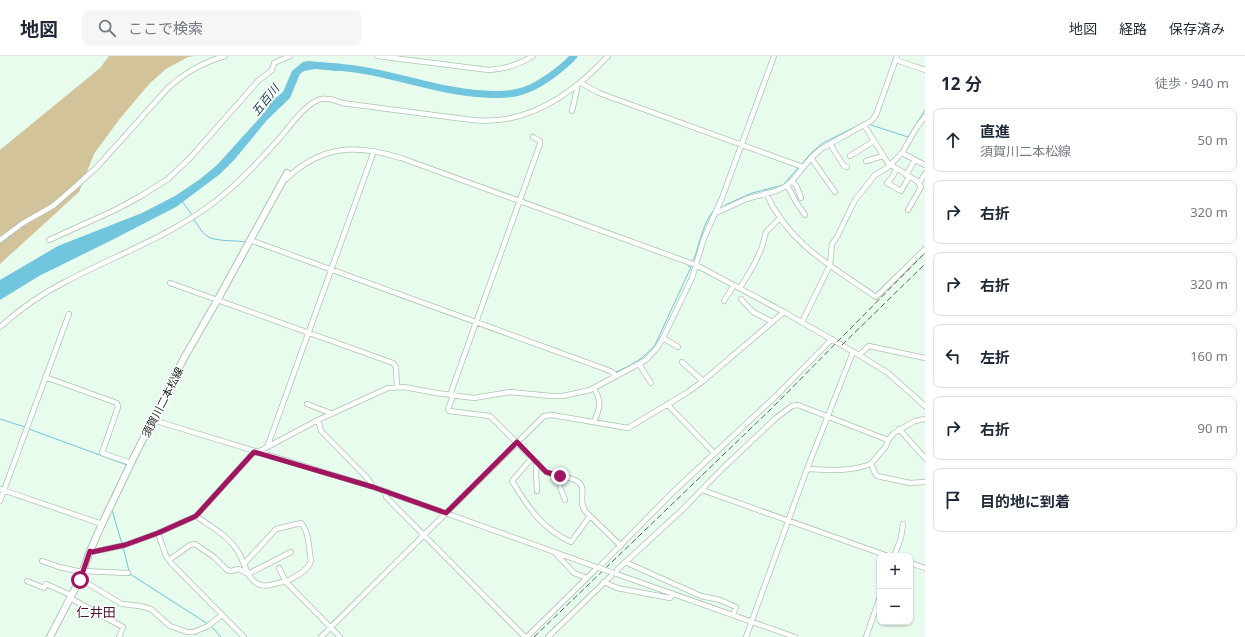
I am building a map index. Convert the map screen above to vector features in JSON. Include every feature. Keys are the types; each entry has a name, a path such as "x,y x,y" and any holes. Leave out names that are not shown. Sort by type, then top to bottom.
{"main road":[{"name":"須賀川二本松線","path":"50,637 80,580 90,551 102,524 184,358 287,173"}],"street":[{"path":"0,240 23,223 53,206 76,186 98,166 168,88 177,80 187,72 225,56"},
{"path":"49,240 116,210 168,179 191,157 258,81 272,70 274,63 290,56"},
{"path":"377,56 489,70 506,68 533,56"},
{"path":"0,326 14,314 65,281 164,234 206,208 249,172 305,110 318,100 328,99 342,103 410,112 472,120 497,121 518,117 551,102 578,84 608,56"},
{"path":"90,551 92,552 122,545 158,533 196,516 255,452 318,420 388,388 397,386 452,396 480,398 510,392 558,396 584,392 594,388 649,358 663,338 692,278 704,238 716,213 774,56"},
{"path":"716,213 740,201 781,189 792,181 811,158 821,149 871,121 876,115 897,58 925,70"},
{"path":"572,111 578,84"},
{"path":"578,84 803,167"},
{"path":"802,322 830,265 832,244 855,200 874,175 887,168 902,153 914,131 925,117"},
{"path":"864,125 890,165 919,183 921,187 908,210"},
{"path":"533,137 540,141 540,144 476,323 448,409 450,411 490,416 546,472 575,479 580,483 582,488 582,506 620,546"},
{"path":"850,156 874,141"},
{"path":"830,144 844,166 847,167"},
{"path":"283,181 305,163 326,153 352,149 374,151 401,158 696,265 784,312 859,355 888,373 925,406"},
{"path":"268,445 374,151"},
{"path":"902,153 925,166"},
{"path":"866,161 883,156"},
{"path":"811,158 835,192"},
{"path":"896,169 893,176 887,183 901,191 915,160"},
{"path":"919,183 925,174"},
{"path":"792,181 797,187 802,198"},
{"path":"787,185 805,215"},
{"path":"766,194 780,218 799,242 876,297 925,249"},
{"path":"740,288 755,263 762,247 766,232 780,218"},
{"path":"250,240 612,372 616,376"},
{"path":"170,283 393,363 396,367 397,386"},
{"path":"724,301 734,285"},
{"path":"741,299 753,312 773,322"},
{"path":"321,637 544,416 548,414 628,428 703,382 784,312"},
{"path":"0,502 2,490 27,428 69,314"},
{"path":"663,338 678,347"},
{"path":"385,492 386,497 526,637 598,568 672,493 776,396 832,339"},
{"path":"859,355 869,346 925,358"},
{"path":"746,637 787,521 853,352"},
{"path":"682,362 703,382"},
{"path":"639,364 651,383"},
{"path":"45,378 117,403 118,407 102,453 131,463"},
{"path":"594,388 599,398 600,408 594,422"},
{"path":"307,404 331,414"},
{"path":"667,404 714,454"},
{"path":"617,570 776,418 792,406 798,405 888,440"},
{"path":"807,469 836,471 849,470 871,464 886,446 888,440 894,433 915,421 925,419"},
{"path":"153,420 373,487 555,552 611,574 795,637"},
{"path":"318,420 324,435 369,480 373,487"},
{"path":"899,430 925,458"},
{"path":"532,458 512,481 536,517 550,530 571,542 590,516"},
{"path":"537,462 537,491"},
{"path":"871,464 877,476 910,483 925,482"},
{"path":"560,476 560,487 565,500"},
{"path":"2,490 102,524"},
{"path":"702,490 879,553"},
{"path":"196,516 232,543 238,551 248,574 254,581 264,586 286,582 304,570 311,562 304,526 301,523 276,529 244,564"},
{"path":"895,553 901,538 903,524"},
{"path":"158,533 169,560 244,637"},
{"path":"169,560 190,545 195,544 214,557 227,570 231,571 239,569 248,574"},
{"path":"248,574 291,552"},
{"path":"555,552 574,574 587,578"},
{"path":"42,561 59,567 83,572 128,573"},
{"path":"625,562 701,596 720,600 736,607 733,615"},
{"path":"913,564 925,568"},
{"path":"278,568 286,582 340,637"},
{"path":"548,637 611,574"},
{"path":"80,580 122,604 150,609 170,626 190,633 209,624 222,615"},
{"path":"27,581 44,588 46,584 123,627 119,637"},
{"path":"604,582 617,588 670,598 673,594"},
{"path":"866,637 877,606"}],"shaded area":[{"path":"109,56 194,56 188,57 166,69 150,83 118,121 94,154 79,192 0,264 0,150 100,68"}],"water":[{"path":"308,61 343,64 339,71 315,69 304,71 300,74 290,98 267,120 235,159 220,174 176,207 39,276 0,300 0,280 58,246 142,213 175,196 199,180 217,165 265,112 272,101 283,92 292,71 303,62"}],"waterway":[{"name":"五百川","path":"333,67 372,72 466,92 511,94 534,87 563,67 574,56"},
{"path":"868,124 908,137 925,110"},
{"path":"802,164 811,153 823,143 863,123"},
{"path":"725,205 752,193 783,185 798,168"},
{"path":"182,201 192,215"},
{"path":"691,261 694,259 707,220 714,210"},
{"path":"193,218 199,228 211,238 246,242"},
{"path":"302,261 329,271"},
{"path":"616,372 637,361 655,345 691,267 688,266"},
{"path":"332,272 414,302"},
{"path":"0,419 25,427"},
{"path":"29,429 127,465 112,495"},
{"path":"112,510 122,544"},
{"path":"123,547 129,571"},
{"path":"130,574 208,624"},
{"path":"211,626 221,637"}],"railway":[{"path":"534,637 773,407 925,253"},
{"path":"842,345 925,264"}],"district":[{"name":"仁井田","path":"96,612"}],"route":[{"path":"80,580 90,551 92,552 125,545 158,533 196,516 254,452 373,487 446,513 517,442 546,472 560,476"}]}
